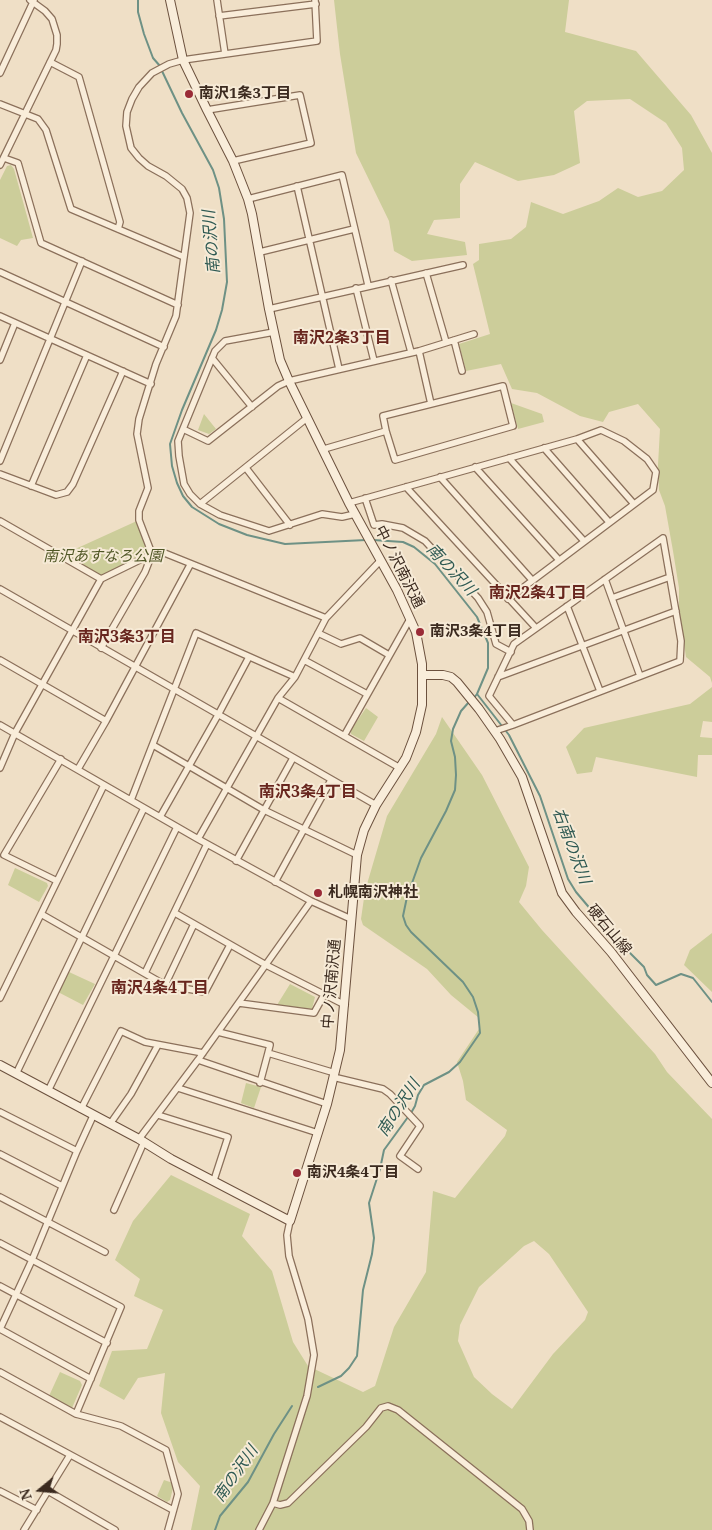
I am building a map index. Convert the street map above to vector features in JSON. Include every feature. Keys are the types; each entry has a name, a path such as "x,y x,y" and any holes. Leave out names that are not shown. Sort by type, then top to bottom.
{"street":[{"path":"0,73 32,0 52,19 57,35 56,50 0,166"},
{"name":"中ノ沢南沢通","path":"170,0 183,60 206,110 233,161 248,198 280,360 349,503 397,590 416,632 423,675 422,705 416,732 400,768 376,805 364,830 357,855 340,1050 327,1104 290,1221"},
{"path":"216,0 225,54"},
{"path":"101,648 145,572 152,554 139,520 139,511 148,488 137,434 139,419 176,316 190,213 187,198 182,189 138,158 132,148 126,126 127,112 139,87 152,73 169,64 183,60 317,42 316,2 219,16"},
{"path":"50,62 79,77 120,222 118,229"},
{"path":"206,110 300,94 311,143 233,161"},
{"path":"0,104 38,119 46,130 71,209 184,257"},
{"path":"4,158 18,164 41,243 178,306"},
{"path":"248,198 342,175 368,285"},
{"path":"297,186 339,368"},
{"path":"260,252 354,229"},
{"path":"0,461 82,261"},
{"path":"269,309 368,285 463,265"},
{"path":"0,272 164,347"},
{"path":"426,273 446,342"},
{"path":"391,280 411,352"},
{"path":"356,288 374,361"},
{"path":"0,316 151,384"},
{"path":"0,360 15,323"},
{"path":"274,332 225,341 215,351 178,441 184,484 190,494 200,504 220,514 269,531 322,514 357,517"},
{"path":"182,429 208,441 278,386 289,381 420,350 474,334"},
{"path":"454,340 462,371"},
{"path":"420,350 431,404"},
{"path":"31,486 87,355"},
{"path":"212,358 252,407"},
{"path":"0,474 56,495 67,492 73,484 123,372"},
{"path":"503,386 513,426 394,460 386,431 383,416 503,386"},
{"path":"200,504 308,418"},
{"path":"349,503 601,430 624,441 647,459 656,472 653,490 508,598"},
{"path":"324,449 386,431"},
{"path":"577,438 634,504"},
{"path":"544,448 609,522"},
{"path":"509,458 584,541"},
{"path":"246,468 290,525"},
{"path":"475,468 559,560"},
{"path":"440,477 532,580"},
{"path":"406,487 536,628"},
{"path":"365,498 374,525 382,524 403,528 425,541 478,598 487,612 496,644 510,652"},
{"path":"0,521 101,579"},
{"path":"495,731 514,724 640,676 680,660 681,641 663,538 514,644 489,696 514,724"},
{"path":"0,768 14,733 101,579 152,554 162,552 190,565 326,618"},
{"path":"198,840 278,698 295,677 326,618 381,560"},
{"path":"78,769 190,565"},
{"path":"612,598 670,578"},
{"path":"605,579 640,676"},
{"path":"0,590 376,805"},
{"path":"567,606 600,691"},
{"path":"498,677 676,611"},
{"path":"344,736 410,619"},
{"path":"131,800 196,633 295,677"},
{"path":"318,633 341,644 360,638 390,655"},
{"path":"160,817 249,657"},
{"path":"0,660 106,721"},
{"path":"304,660 367,694"},
{"name":"硬石山線","path":"423,675 451,677 466,693 495,731 522,778 562,893 611,952 712,1083"},
{"path":"278,698 400,768"},
{"path":"0,725 198,840 311,901 351,920"},
{"path":"153,745 264,810 357,855"},
{"path":"236,861 293,758"},
{"path":"57,881 4,855 61,759"},
{"path":"276,882 331,780"},
{"path":"0,998 104,784"},
{"path":"16,1074 144,808"},
{"path":"48,1091 177,827"},
{"path":"145,973 207,844"},
{"path":"114,1210 141,1141 311,901"},
{"path":"41,914 165,985 204,992 230,944"},
{"path":"174,914 266,965 345,1005"},
{"path":"165,985 194,924"},
{"path":"239,1003 314,1013 324,995"},
{"path":"81,1109 121,1031 145,1042 203,1053"},
{"path":"218,1032 270,1045 260,1083"},
{"path":"110,1124 131,1094 158,1045"},
{"path":"268,1053 383,1089 390,1094 420,1126 400,1156 418,1169"},
{"path":"198,1060 260,1083 327,1104"},
{"path":"1,1068 16,1074 171,1159 290,1221 286,1235 289,1256 308,1319 314,1355 307,1396 274,1503 259,1530"},
{"path":"178,1088 318,1133"},
{"path":"0,1112 76,1151"},
{"path":"158,1115 228,1137 214,1180"},
{"path":"92,1378 0,1329 32,1260 76,1151 93,1116"},
{"path":"0,1154 62,1186"},
{"path":"0,1197 105,1252"},
{"path":"0,1244 122,1308 76,1414"},
{"path":"0,1286 107,1342"},
{"path":"0,1372 76,1414 121,1426 166,1450 178,1494 168,1530"},
{"path":"274,1503 280,1505 288,1503 366,1427 381,1408 388,1406 398,1410 522,1509 530,1521 530,1530"},
{"path":"0,1417 173,1510"},
{"path":"28,1529 37,1510 70,1455"},
{"path":"0,1490 37,1510"},
{"path":"48,1491 114,1530"}],"green space":[{"path":"334,0 569,0 565,32 636,51 691,115 712,153 712,683 710,677 686,657 679,610 679,588 665,506 659,490 660,429 638,404 609,412 603,422 580,416 537,393 512,389 501,364 466,371 459,344 490,334 473,264 479,260 479,244 511,239 526,227 531,202 563,214 599,201 618,188 638,197 662,191 684,170 682,148 666,123 630,99 587,101 574,111 580,163 554,175 518,181 475,162 460,184 460,218 434,220 427,234 465,242 467,255 412,261 394,251 389,221 356,153 340,54"},
{"path":"11,165 14,169 33,238 21,240 17,246 0,238 0,180 7,166"},
{"path":"511,403 542,414 544,422 518,429"},
{"path":"204,414 216,429 209,434 198,430"},
{"name":"南沢あすなろ公園","path":"139,520 152,554 101,579 60,556"},
{"path":"712,687 712,722 703,721 700,737 712,738 712,755 698,755 697,777 596,757 592,772 577,774 566,747 584,728 690,704"},
{"path":"366,708 378,717 364,741 351,734 351,730"},
{"path":"442,717 482,775 529,867 526,886 519,902 542,930 655,1054 667,1072 712,1119 712,1530 191,1530 200,1486 178,1462 161,1413 165,1373 138,1378 124,1400 99,1386 112,1351 147,1349 163,1310 134,1296 140,1279 115,1260 133,1221 171,1175 250,1214 242,1236 272,1271 293,1342 308,1366 363,1392 375,1386 394,1327 426,1272 433,1191 455,1198 505,1136 507,1130 466,1100 457,1062 479,1029 479,1018 451,995 427,969 363,925 361,919 365,891 387,816 436,734","holes":["534,1241 549,1254 588,1312 585,1320 553,1354 512,1409 474,1377 458,1341 460,1325 479,1287 524,1246"]},
{"path":"15,868 47,883 48,886 39,902 8,885"},
{"path":"712,933 712,992 684,965 690,950"},
{"path":"69,972 95,984 83,1005 58,992"},
{"path":"290,984 315,997 312,1009 277,1005"},
{"path":"246,1083 261,1087 254,1108 241,1103"},
{"path":"60,1372 80,1381 82,1385 72,1408 49,1396"},
{"path":"164,1480 173,1483 170,1500 167,1502 157,1496"}],"waterway":[{"name":"南の沢川","path":"138,0 138,12 144,34 153,58 160,66"},
{"name":"南の沢川","path":"162,71 213,170 219,188 224,219 227,282 216,330 182,410 170,444 172,466 177,483 183,496 192,507 219,524 247,535 285,544 366,540"},
{"name":"南の沢川","path":"373,540 403,542 414,547 435,564 477,617 488,643 488,668 473,699"},
{"name":"右南の沢川","path":"477,694 509,735 540,796 568,879 576,892 615,938 644,967 647,975 656,985 681,974 693,978 712,1002"},
{"name":"南の沢川","path":"411,1113 424,1085 449,1072 460,1062 480,1033 478,1012 473,997 463,982 411,932 403,916 407,897 421,858 455,790 455,757 451,741 453,729 461,711 469,702"},
{"name":"南の沢川","path":"318,1387 341,1376 357,1356 363,1290 374,1238 369,1203 384,1150 408,1117"},
{"name":"南の沢川","path":"215,1530 220,1516 248,1482 274,1434 292,1406"}],"place":[{"name":"南沢1条3丁目","path":"189,94"},
{"name":"南沢3条4丁目","path":"420,632"},
{"name":"札幌南沢神社","path":"318,893"},
{"name":"南沢4条4丁目","path":"297,1173"}],"district":[{"name":"南沢2条3丁目","path":"342,338"},
{"name":"南沢2条4丁目","path":"538,593"},
{"name":"南沢3条3丁目","path":"127,637"},
{"name":"南沢3条4丁目","path":"308,792"},
{"name":"南沢4条4丁目","path":"160,988"}]}
